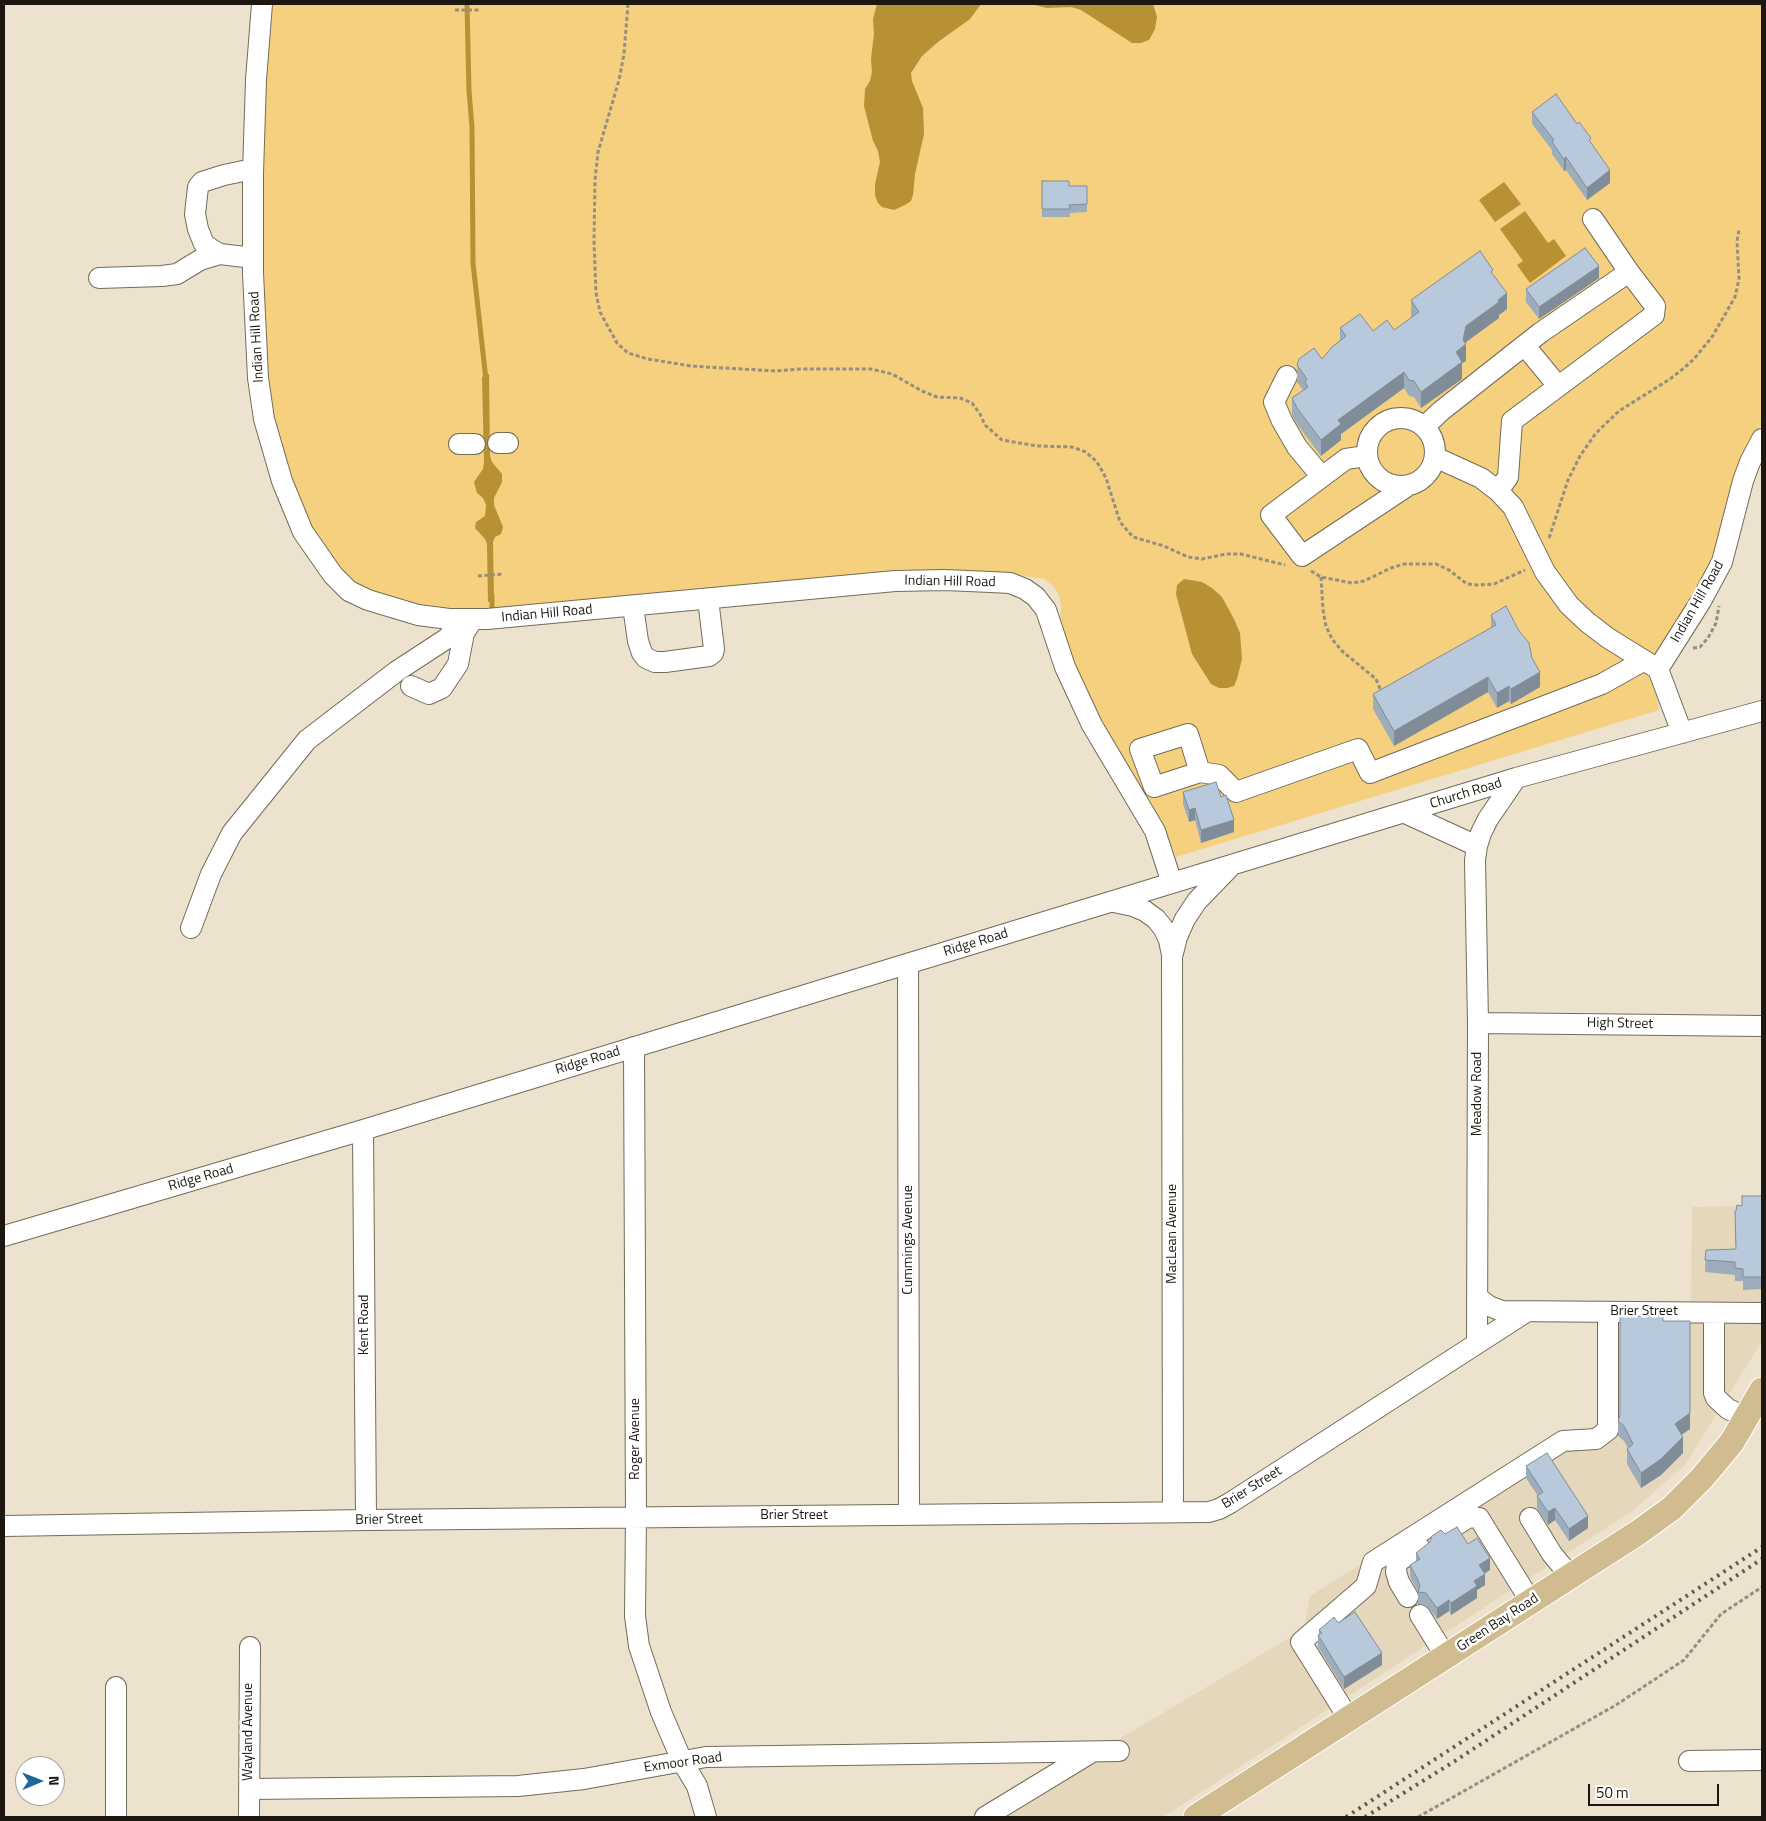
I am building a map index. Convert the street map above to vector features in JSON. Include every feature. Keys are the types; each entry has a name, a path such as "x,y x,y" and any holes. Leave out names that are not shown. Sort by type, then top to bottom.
{"main road":[{"name":"Green Bay Road","path":"1196,1817 1639,1532 1672,1508 1702,1478 1732,1442 1762,1390"}],"street":[{"name":"Indian Hill Road","path":"262,4 256,80 253,258 258,378 264,419 282,480 303,532 333,575 349,591 368,600 408,613 466,619 487,619 895,581 945,580 1010,583 1025,589 1036,597 1046,610 1065,667 1092,725 1155,831 1172,883"},
{"path":"253,169 202,182 198,188 195,214 204,244 211,250 220,254 253,258"},
{"path":"1498,490 1508,477 1512,421 1654,315 1655,306 1629,272 1594,219"},
{"path":"99,278 177,274 200,260 220,254"},
{"path":"1424,427 1441,411 1525,346 1629,272"},
{"path":"1525,346 1558,386"},
{"path":"1287,376 1274,402 1282,421 1297,447 1322,477"},
{"path":"1366,456 1346,459 1271,515 1302,556 1406,487 1426,477 1435,457 1433,441 1424,427 1408,419 1399,418 1381,424 1369,438 1366,456 1369,467 1384,483 1395,487 1406,487"},
{"name":"Indian Hill Road","path":"1650,665 1702,601 1722,562 1745,475 1762,440"},
{"path":"1435,457 1481,478 1498,490 1513,506 1539,559 1556,588 1569,605 1594,628 1650,665 1682,733"},
{"path":"633,606 638,641 642,652 646,658 655,662 665,662 713,654 708,599"},
{"path":"411,686 429,694 442,688 458,664 466,619"},
{"path":"191,928 211,874 232,833 306,740 397,671 449,637 466,619"},
{"path":"1154,787 1200,772 1218,775 1236,792 1358,749 1370,773 1650,665"},
{"name":"Church Road","path":"1172,883 1516,778 1762,711"},
{"path":"1145,812 1154,787 1140,749 1188,734 1200,772"},
{"path":"1123,776 1146,767"},
{"name":"Meadow Road","path":"1477,1342 1478,1023 1475,860 1477,846 1488,819 1516,778"},
{"path":"1405,813 1477,846"},
{"name":"MacLean Avenue","path":"1172,957 1176,937 1185,919 1197,901 1231,866"},
{"name":"Ridge Road","path":"4,1236 363,1130 1172,883"},
{"name":"MacLean Avenue","path":"1114,902 1133,906 1145,911 1156,919 1164,929 1169,940 1172,957 1173,1512"},
{"name":"Cummings Avenue","path":"908,964 909,1515"},
{"name":"High Street","path":"1478,1023 1762,1026"},
{"name":"Roger Avenue","path":"634,1047 635,1616 639,1646 661,1712 682,1761 697,1786 706,1817"},
{"name":"Kent Road","path":"363,1130 366,1520"},
{"name":"Brier Street","path":"1478,1298 1489,1306 1502,1311 1762,1313"},
{"name":"Brier Street","path":"4,1526 366,1520 1209,1512 1219,1509 1526,1312"},
{"path":"1349,1719 1301,1642 1366,1586 1374,1562 1563,1441 1596,1440 1608,1430 1608,1312"},
{"path":"1714,1313 1714,1393 1716,1398 1728,1408 1746,1417"},
{"path":"1408,1597 1396,1572 1397,1562 1469,1517 1479,1518 1531,1602"},
{"path":"1530,1518 1552,1554 1571,1576"},
{"path":"1420,1615 1446,1656"},
{"name":"Wayland Avenue","path":"249,1817 250,1647"},
{"path":"116,1687 116,1817"},
{"path":"985,1817 1094,1751"},
{"name":"Exmoor Road","path":"249,1788 518,1786 584,1779 706,1757 1118,1751"},
{"path":"1689,1761 1762,1760"}],"path":[{"path":"628,4 624,54 619,80 613,106 598,152 594,241 596,293 600,312 617,343 628,354 655,361 691,366 775,371 871,369 892,374 922,392 937,397 960,398 972,403 985,425 1002,440 1037,446 1072,447 1086,452 1097,462 1106,478 1120,522 1133,537 1164,546 1188,557 1202,559 1226,554 1241,554 1291,566"},
{"path":"455,10 479,10"},
{"path":"1305,569 1321,577 1352,583 1364,581 1391,568 1418,563 1436,564 1449,570 1467,584 1478,586 1494,584 1524,571 1539,559 1553,530 1568,480 1580,456 1596,433 1619,411 1684,368 1712,337 1735,298 1739,279 1737,242 1739,230"},
{"path":"478,576 502,574"},
{"path":"1321,577 1323,610 1326,626 1332,639 1342,651 1376,679 1384,698"},
{"path":"1418,1817 1616,1705 1684,1660 1721,1614 1762,1587"}],"shaded area":[{"path":"269,4 1762,4 1762,425 1750,441 1712,562 1681,620 1664,639 1652,659 1659,710 1176,857 1163,823 1118,755 1078,680 1060,627 1061,607 1059,595 1052,585 1044,579 1025,576 863,574 472,611 431,608 363,591 342,576 322,550 300,508 270,415 265,367 260,192"},
{"path":"877,4 981,4 970,19 922,56 911,73 912,81 923,108 924,134 911,201 894,210 882,207 875,195 875,184 880,162 864,106 865,89 870,81 872,72 873,19"},
{"path":"1031,4 1153,4 1157,17 1155,29 1149,40 1141,43 1132,43 1081,10 1071,7 1047,8"},
{"path":"1504,182 1521,204 1495,222 1479,200"},
{"path":"1525,211 1548,243 1554,239 1566,256 1530,283 1517,265 1523,261 1500,229"},
{"path":"489,374 490,456 492,462 502,474 502,482 494,498 494,505 503,527 501,534 495,537 493,542 494,600 488,602 487,544 475,528 476,522 485,516 486,505 483,498 477,493 474,482 483,469 484,463 482,377"},
{"path":"1184,579 1202,582 1212,588 1222,597 1234,619 1240,633 1242,659 1234,686 1219,688 1211,684 1192,654 1176,594 1177,585"},
{"path":"1762,1206 1762,1341 1685,1465 1632,1511 1163,1817 994,1817 1069,1769 1304,1629 1310,1596 1553,1443 1597,1442 1611,1316 1691,1316 1692,1207"}],"building":[{"path":"1556,94 1577,124 1579,122 1591,138 1589,140 1610,170 1587,188 1566,157 1564,159 1552,142 1554,140 1532,112"},
{"path":"1042,181 1069,181 1069,186 1087,186 1087,204 1069,205 1070,209 1042,209"},
{"path":"1585,248 1599,266 1539,307 1526,289"},
{"path":"1480,251 1493,270 1491,272 1507,293 1498,300 1499,302 1466,326 1463,340 1466,344 1456,352 1462,362 1421,392 1414,381 1409,380 1404,372 1338,420 1341,424 1321,440 1297,408 1292,398 1308,387 1305,382 1307,379 1297,365 1299,359 1314,348 1322,359 1332,347 1346,336 1340,328 1360,314 1373,331 1387,320 1394,330 1419,312 1411,300"},
{"path":"1506,606 1519,631 1529,643 1532,658 1540,672 1511,689 1509,686 1497,693 1488,677 1394,731 1373,694 1496,625 1491,615"},
{"path":"1216,782 1221,797 1226,795 1234,820 1201,830 1195,808 1189,810 1183,792"},
{"path":"1742,1196 1762,1196 1762,1277 1743,1277 1743,1269 1735,1268 1735,1262 1705,1260 1706,1250 1736,1249 1735,1211 1737,1205 1742,1206"},
{"path":"1620,1316 1663,1316 1663,1321 1690,1321 1690,1413 1675,1424 1683,1437 1661,1459 1641,1473 1627,1449 1633,1444 1624,1426 1618,1421 1620,1415"},
{"path":"1547,1453 1588,1516 1569,1529 1555,1508 1548,1512 1537,1496 1543,1492 1526,1466"},
{"path":"1457,1527 1468,1544 1477,1538 1490,1558 1479,1565 1485,1574 1474,1581 1477,1586 1451,1603 1449,1600 1437,1608 1426,1593 1418,1592 1420,1586 1410,1565 1420,1559 1416,1553 1430,1542 1432,1536 1441,1530 1445,1534"},
{"path":"1355,1612 1382,1653 1344,1677 1318,1635 1322,1633 1319,1630 1334,1617 1338,1623"}],"waterway":[{"path":"467,4 469,91 472,127 473,263 486,380"},
{"path":"492,596 492,609"}],"railway":[{"path":"1346,1817 1762,1547"},
{"path":"1365,1817 1455,1761 1762,1559"}]}
